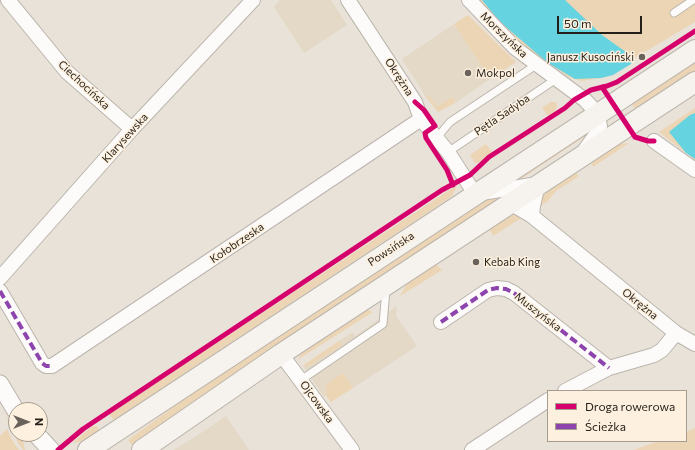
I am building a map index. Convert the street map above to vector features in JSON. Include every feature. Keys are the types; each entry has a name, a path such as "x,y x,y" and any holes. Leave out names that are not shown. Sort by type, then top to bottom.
{"main road":[{"name":"Powsińska","path":"88,450 695,50"},
{"path":"142,450 281,354 695,82"}],"street":[{"name":"Ciechocińska","path":"8,0 67,72 132,129"},
{"name":"Klarysewska","path":"0,278 132,129 252,0"},
{"name":"Okrężna","path":"348,0 415,102 421,120 448,152 475,194"},
{"name":"Morszyńska","path":"469,0 515,48 585,100 598,113"},
{"path":"579,157 600,126 598,113"},
{"name":"Kołobrzeska","path":"0,291 42,363 46,366 52,366 421,120"},
{"path":"654,141 695,170"},
{"path":"475,194 538,184 532,206 532,216"},
{"name":"Okrężna","path":"510,203 532,216 676,333 695,344"},
{"name":"Muszyńska","path":"441,322 488,290 497,288 506,289 514,293 610,368"},
{"path":"567,390 610,368 654,355 662,350 676,333"},
{"name":"Ojcowska","path":"281,354 352,450"},
{"path":"0,384 11,402"},
{"path":"472,450 547,401"},
{"path":"44,442 51,450"}],"lane":[{"path":"674,13 693,0"},
{"name":"Pętla Sadyba","path":"436,139 450,122 536,65"},
{"name":"Pętla Sadyba","path":"448,152 556,79"},
{"path":"301,380 383,324 386,285"}],"shaded area":[{"path":"280,0 331,0 347,25 304,53 274,7"},
{"path":"474,0 695,0 695,22 601,78 581,81 568,77 535,53 532,56"},
{"path":"468,15 516,62 490,79 454,24"},
{"path":"454,24 490,79 455,103 452,97 436,107 429,95 426,97 402,59"},
{"path":"695,60 695,72 636,110 630,102"},
{"path":"429,95 436,107 452,97 455,103 438,112 426,97"},
{"path":"551,102 556,102 557,106 555,112 548,116 542,108"},
{"path":"695,108 695,160 659,132"},
{"path":"589,129 593,131 518,181 514,179"},
{"path":"629,143 593,167 591,163 617,144"},
{"path":"486,144 493,153 478,163 475,163 470,155"},
{"path":"575,172 579,176 556,191 548,201 539,207 544,194"},
{"path":"457,185 453,195 448,199 114,420 109,414"},
{"path":"505,195 188,405 132,445 128,440 227,368 487,197"},
{"path":"513,215 523,217 493,236 489,228 508,216"},
{"path":"436,264 442,270 400,296 407,283"},
{"path":"397,306 396,316 417,346 353,388 342,373 325,392 326,396 324,397 303,366 309,366 341,345 339,341 353,332 355,336"},
{"path":"366,309 373,312 297,360 302,352"},
{"path":"339,341 342,345 309,366 302,366"},
{"path":"343,373 353,388 331,402 326,396 326,385"},
{"path":"226,416 249,450 174,450 198,435"},
{"path":"93,426 97,426 99,430 84,441 72,443"},
{"path":"695,428 695,450 633,450 656,442 687,442 687,432"},
{"path":"7,429 8,442 13,442 19,450 0,450 0,436"},
{"path":"23,442 25,450 23,450 18,443"}],"water":[{"path":"482,0 565,0 602,35 630,55 632,61 631,64 613,75 601,78 575,79 548,63 500,22"},
{"path":"695,113 695,159 686,153 669,132 690,115"}],"marked path":[{"path":"441,322 488,290 497,288 506,289 514,293 609,368"},
{"path":"0,291 42,363 46,366 52,366"}],"cycle path":[{"path":"58,450 83,429 442,190 470,175 489,157 565,108 574,100 591,90 617,82 695,31"},
{"path":"602,87 635,137 648,141 654,141"},
{"path":"415,102 424,110 435,126 425,133 426,138 447,170 453,185"}],"place":[{"name":"Janusz Kusociński","path":"642,57"},
{"name":"Mokpol","path":"468,73"},
{"name":"Kebab King","path":"476,262"}]}
